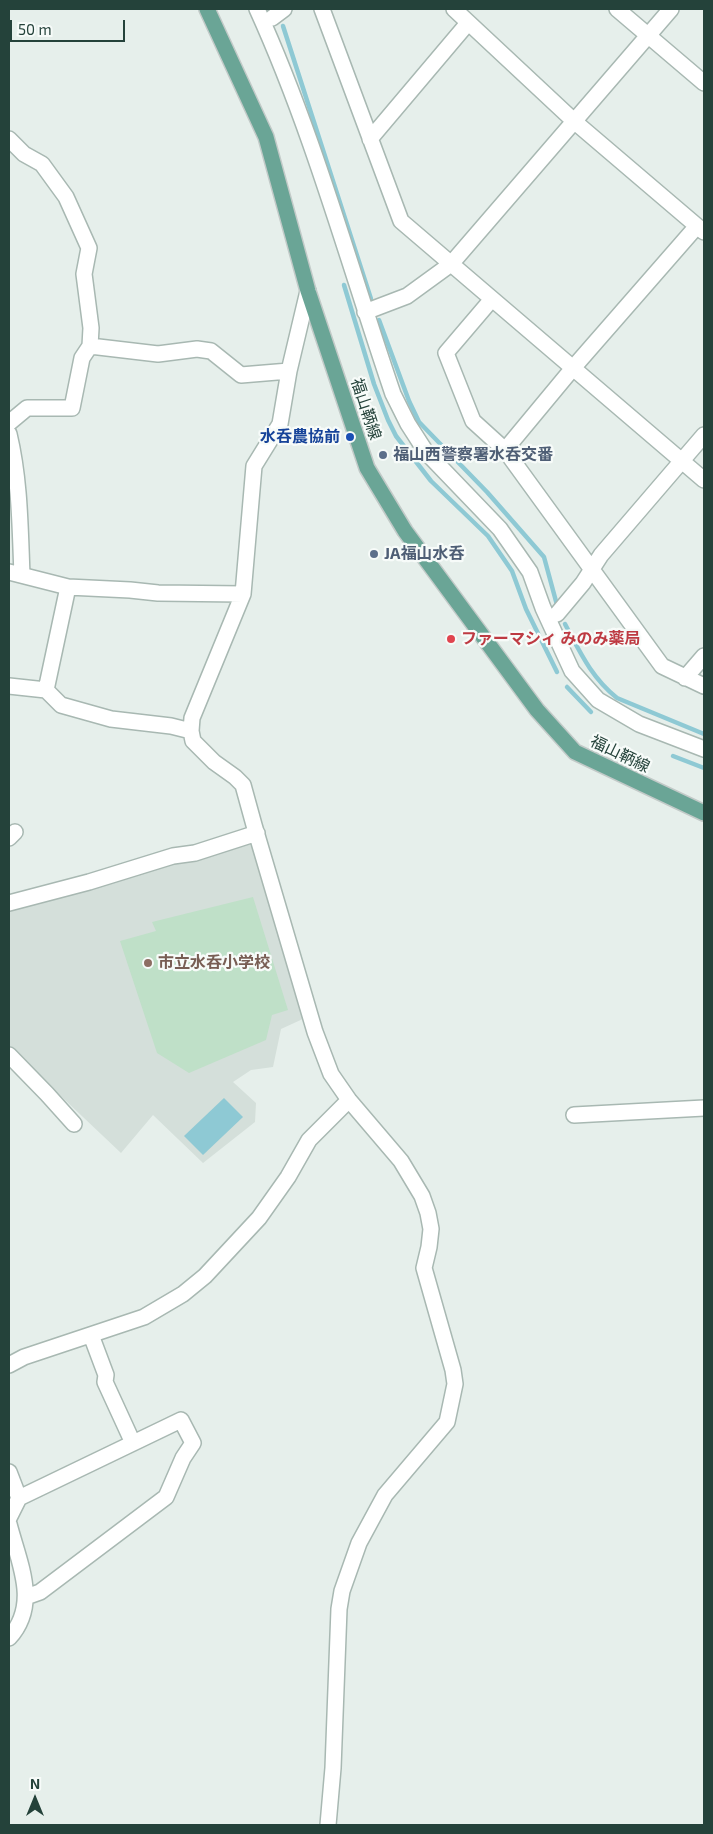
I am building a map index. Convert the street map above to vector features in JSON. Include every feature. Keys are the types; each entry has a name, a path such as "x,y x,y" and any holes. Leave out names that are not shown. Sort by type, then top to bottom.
{"main road":[{"name":"福山鞆線","path":"207,9 266,137 308,291 368,468 405,531 537,710 575,752 704,814"}],"street":[{"path":"257,9 277,55 309,141 392,394 426,452 500,529 530,572 556,614 580,669 580,680"},
{"path":"322,9 401,221 704,480"},
{"path":"454,9 575,122 701,229 573,368 505,450"},
{"path":"617,9 704,83"},
{"path":"365,312 407,296 451,264 671,9"},
{"path":"277,55 278,11"},
{"path":"370,139 468,23"},
{"path":"9,139 24,154 42,164 66,196 89,248 84,274 90,315 90,346 82,358 72,408 28,408 9,423"},
{"path":"308,291 289,371 280,424 254,466 243,594 192,718 191,731 194,741 200,748 243,785 315,1032 330,1074 349,1100 401,1160 422,1196 431,1229 424,1268 453,1370 455,1384 447,1422 385,1495 359,1543 342,1591 339,1609 333,1768 328,1825"},
{"path":"492,299 446,353 472,421 505,450 662,666 704,686"},
{"path":"90,346 158,354 197,349 211,351 241,375 289,371"},
{"path":"9,434 15,460 18,487 16,573 68,587 158,593 243,594"},
{"path":"556,614 583,583 601,555 704,435"},
{"path":"530,572 543,608 572,671 598,700 639,724 704,749"},
{"path":"46,690 68,587"},
{"path":"685,678 704,656"},
{"path":"9,686 46,690 61,705 111,719 170,726 191,731"},
{"path":"9,903 89,882 173,856 195,853 257,833"},
{"path":"9,1055 74,1124"},
{"path":"9,1365 24,1357 91,1336 144,1316 183,1294 205,1276 259,1218 288,1177 309,1140 349,1100"},
{"path":"574,1115 704,1108"},
{"path":"91,1336 106,1376 105,1382 133,1443"},
{"path":"9,1518 19,1498 181,1420 193,1443 183,1458 166,1497 40,1592 26,1597"},
{"path":"9,1472 19,1498"},
{"path":"9,1524 27,1590 26,1609 9,1638"}],"shaded area":[{"name":"市立水呑小学校","path":"248,844 252,846 305,1018 281,1029 273,1067 251,1070 233,1082 256,1103 255,1122 203,1163 153,1115 121,1153 9,1047 9,907"}],"green space":[{"path":"253,897 288,1010 272,1015 266,1040 189,1073 157,1053 120,941 156,931 152,922"}],"water":[{"path":"224,1098 243,1117 203,1155 184,1136"}],"waterway":[{"path":"283,26 371,299"},
{"path":"344,285 374,384 396,436 431,481 488,536 512,571 526,609 557,672"},
{"path":"379,320 409,401 419,422 487,492 544,557 557,605"},
{"path":"565,624 593,673 617,698 704,734"},
{"path":"567,687 591,712"},
{"path":"673,756 704,768"}],"place":[{"name":"水呑農協前","path":"350,437"},
{"name":"福山西警察署水呑交番","path":"383,455"},
{"name":"JA福山水呑","path":"374,554"},
{"name":"ファーマシィ みのみ薬局","path":"451,639"},
{"name":"市立水呑小学校","path":"148,963"}]}
